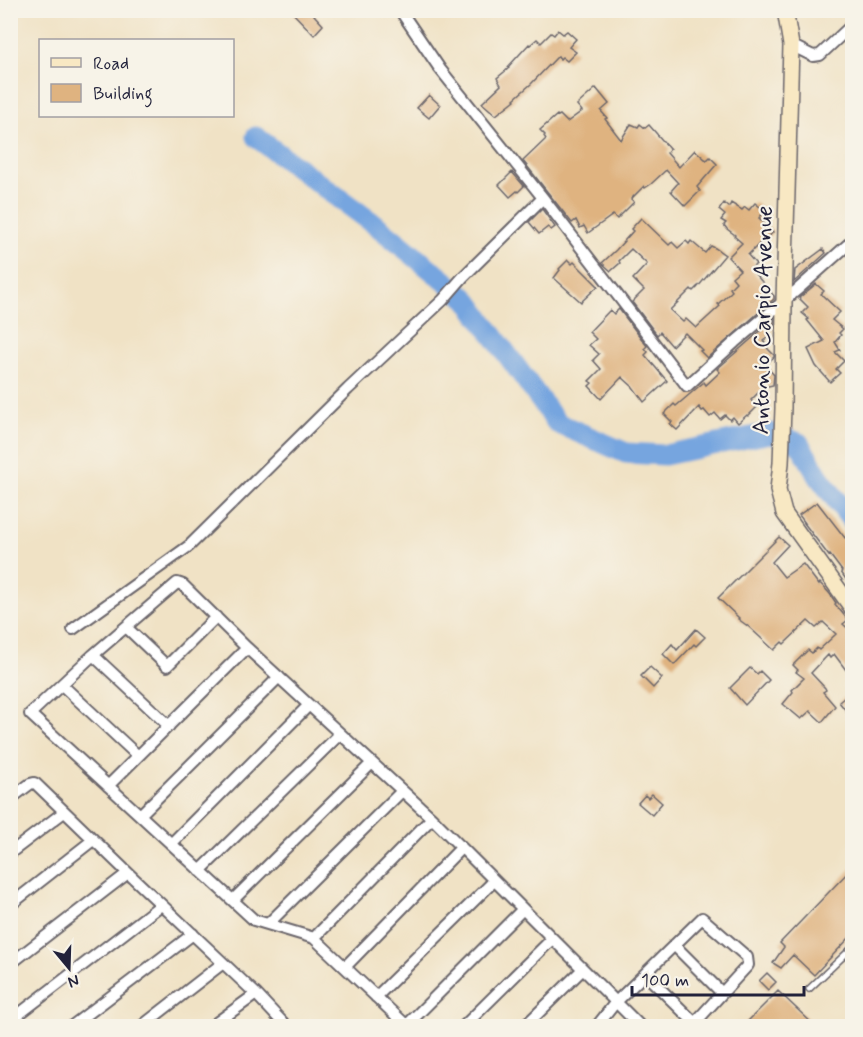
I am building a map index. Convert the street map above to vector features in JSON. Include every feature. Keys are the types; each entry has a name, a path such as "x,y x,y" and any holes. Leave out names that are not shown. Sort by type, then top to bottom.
{"street":[{"path":"400,10 440,69 543,198 687,386 852,241"},
{"name":"Antonio Carpio Avenue","path":"785,10 791,45 783,408 778,490 784,513 852,608"},
{"path":"791,45 813,56 820,55 852,25"},
{"path":"74,629 189,546 348,389 443,300 463,277 543,198"},
{"path":"522,910 406,1026 314,938 254,920 30,714 93,655 177,583 183,585 247,648 432,818 640,1026"},
{"path":"126,627 167,666 216,617"},
{"path":"108,786 247,648"},
{"path":"93,655 169,726"},
{"path":"140,815 279,677"},
{"path":"62,685 138,756"},
{"path":"171,844 309,705"},
{"path":"201,871 340,734"},
{"path":"233,900 372,763"},
{"path":"10,799 34,783 256,994 283,1026"},
{"path":"268,924 402,791"},
{"path":"10,853 64,812"},
{"path":"314,938 432,818"},
{"path":"10,905 93,840"},
{"path":"345,967 461,848"},
{"path":"10,964 128,873"},
{"path":"376,998 494,881"},
{"path":"10,1021 161,905"},
{"path":"597,1026 615,1003 702,918 747,957 748,965 694,1025 645,974"},
{"path":"72,1026 193,934"},
{"path":"464,1026 552,939"},
{"path":"674,945 722,993"},
{"path":"142,1026 223,963"},
{"path":"525,1026 582,970"},
{"path":"212,1026 256,994"}],"lane":[{"path":"809,989 852,948"}],"building":[{"path":"290,10 318,10 314,15 323,25 314,35"},
{"path":"558,30 563,34 567,31 576,39 569,47 576,52 567,61 558,56 515,100 496,115 482,103 501,85 497,78 509,68 529,44 537,39 541,43 551,33 554,35"},
{"path":"596,88 609,104 601,111 621,140 631,124 638,127 640,124 645,128 649,125 670,149 667,153 679,167 695,150 705,159 710,157 717,164 697,187 700,191 685,206 671,191 678,183 666,170 631,199 634,202 617,219 613,215 588,233 584,226 580,228 576,220 572,223 523,161 546,139 540,130 557,115 567,122 582,111 577,105"},
{"path":"429,95 440,105 429,118 417,108"},
{"path":"512,172 524,186 510,197 499,185"},
{"path":"724,203 729,207 731,203 742,210 745,207 749,210 755,203 765,211 759,218 773,232 748,255 756,264 751,269 774,296 774,299 707,358 685,333 672,346 660,332 657,335 632,302 644,290 633,279 647,264 631,249 611,271 602,263 633,231 631,229 641,218 669,245 672,242 678,248 686,241 689,244 691,241 705,253 711,246 715,248 725,255 697,288 693,291 691,289 670,310 683,322 686,319 696,328 720,306 718,304 732,291 730,288 736,282 732,277 740,270 728,257 742,243 721,220 725,215 719,210"},
{"path":"542,209 555,227 551,230 548,227 539,234 529,222"},
{"path":"823,249 826,253 794,282 795,270"},
{"path":"568,260 572,264 574,262 598,286 581,302 554,278"},
{"path":"816,284 824,291 821,294 840,312 832,320 843,329 835,342 840,350 835,352 844,361 836,369 840,373 830,382 816,366 808,349 824,341 802,313 808,307 799,298"},
{"path":"619,309 647,346 645,348 648,352 645,355 667,381 644,402 622,377 601,399 589,386 592,383 589,381 601,369 593,360 599,354 589,345 596,339 589,332 610,310 614,314"},
{"path":"774,319 774,328 763,341 774,355 765,365 774,375 773,385 764,387 751,400 757,407 738,423 733,417 730,420 725,415 720,419 715,413 710,417 699,407 677,430 670,424 672,422 664,414 704,382 706,385 720,372 717,369"},
{"path":"817,502 845,538 852,532 852,588 842,571 799,515"},
{"path":"779,537 788,545 772,562 784,577 803,564 819,585 820,583 830,594 848,620 843,624 852,632 852,678 834,654 830,658 828,655 811,673 825,688 823,692 835,706 822,722 810,711 801,719 783,704 804,678 796,672 798,670 793,665 808,650 812,653 817,648 819,650 836,634 823,622 816,628 808,621 784,644 782,642 774,650 718,598"},
{"path":"696,629 705,637 696,646 694,644 674,665 663,654 672,644 677,650"},
{"path":"650,667 662,678 653,688 641,676"},
{"path":"750,668 757,674 760,671 769,680 745,705 730,688"},
{"path":"852,691 852,718 839,702"},
{"path":"652,794 662,803 652,815 638,803 645,795 648,798"},
{"path":"852,868 852,935 814,975 793,955 781,968 773,963 784,947 780,943"},
{"path":"767,973 776,982 768,990 759,981"},
{"path":"778,991 815,1026 743,1026"}],"waterway":[{"path":"256,137 381,229 466,298 557,423 626,453 665,455 770,433 799,443 819,477 852,521"}]}
